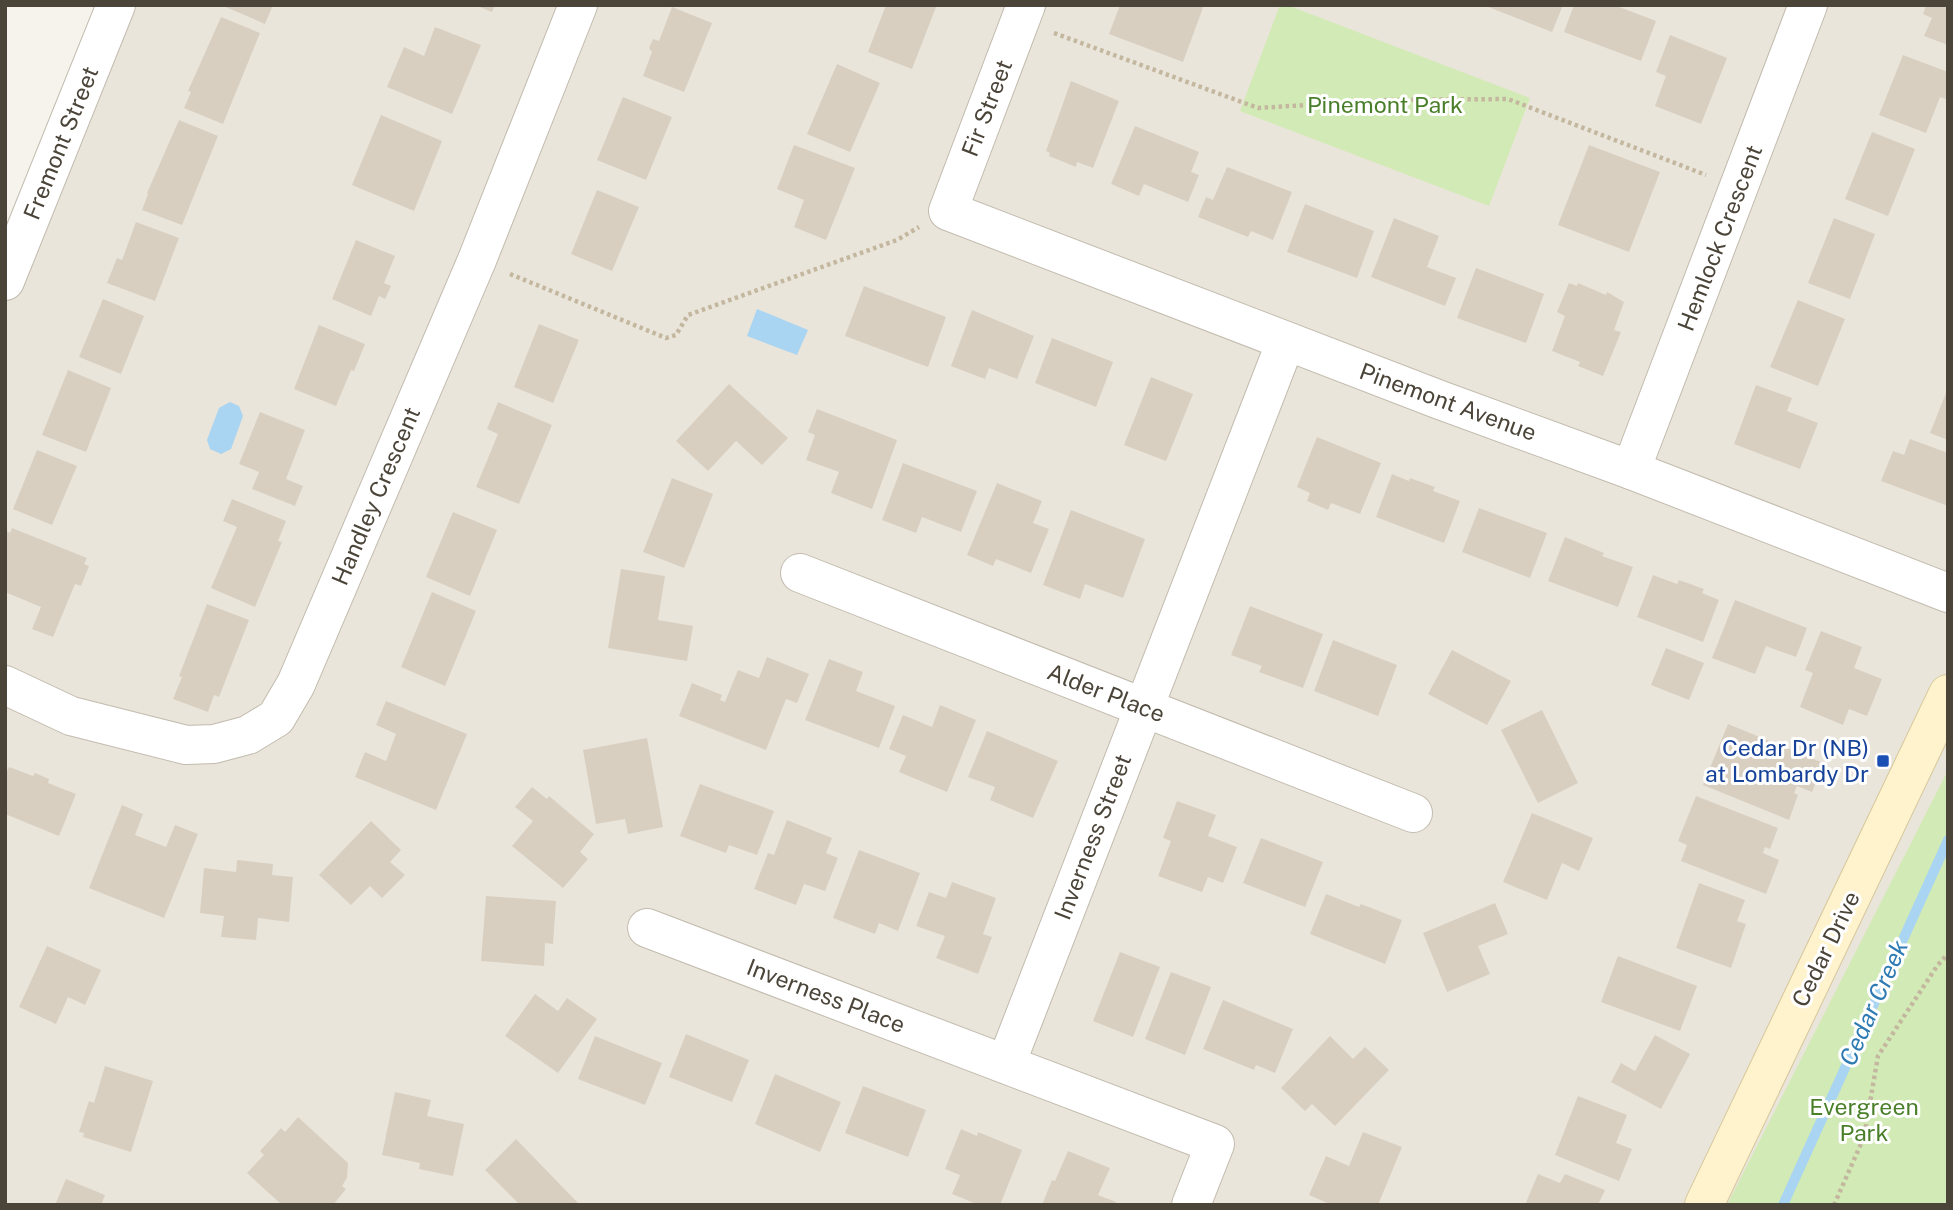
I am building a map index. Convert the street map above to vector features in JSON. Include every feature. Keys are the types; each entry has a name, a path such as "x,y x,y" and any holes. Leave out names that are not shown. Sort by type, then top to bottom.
{"street":[{"name":"Fremont Street","path":"5,281 116,5"},
{"name":"Handley Crescent","path":"5,685 71,716 186,745 214,744 248,735 276,719 296,684 477,260 578,5"},
{"name":"Hemlock Crescent","path":"1631,470 1808,5"},
{"name":"Fir Street","path":"948,211 1023,13"},
{"name":"Pinemont Avenue","path":"948,211 1948,593"},
{"name":"Inverness Street","path":"1006,1064 1286,341"},
{"name":"Alder Place","path":"800,573 1413,813"},
{"name":"Cedar Drive","path":"1704,1205 1948,694"},
{"name":"Inverness Place","path":"647,928 1006,1064"},
{"path":"1006,1064 1215,1144 1191,1205"}],"path":[{"path":"1023,13 1258,108 1388,100 1508,99 1740,188"},
{"path":"477,260 666,338 676,335 688,315 897,240 948,211"},
{"path":"1834,1205 1864,1137 1878,1056 1937,966 1948,954"}],"shaded area":[{"path":"116,5 1948,5 1948,1205 5,1205 5,281"}],"green space":[{"name":"Pinemont Park","path":"1280,5 1287,5 1530,98 1489,206 1240,111"},
{"name":"Evergreen Park","path":"1948,770 1948,1205 1727,1205"}],"water":[{"path":"757,309 808,330 797,355 747,336"},
{"path":"230,402 239,406 243,416 231,449 221,454 210,449 207,440 219,408"}],"building":[{"path":"221,5 273,5 265,24"},
{"path":"475,5 495,5 492,12"},
{"path":"886,5 936,7 912,69 868,52"},
{"path":"1120,5 1204,5 1183,62 1109,34"},
{"path":"1483,5 1563,5 1552,32"},
{"path":"1574,5 1614,5 1656,21 1641,61 1564,32"},
{"path":"1926,5 1948,5 1948,45 1924,36 1932,18 1923,14"},
{"path":"672,7 712,23 684,92 643,76 652,52 649,48 653,39 659,41"},
{"path":"221,17 260,33 223,124 184,108 191,92 188,91"},
{"path":"435,27 481,45 452,114 387,87 404,47 424,56"},
{"path":"1670,35 1727,58 1701,124 1655,106 1666,76 1656,72"},
{"path":"1903,55 1948,72 1948,100 1940,97 1926,133 1879,115"},
{"path":"837,64 880,83 850,152 807,134"},
{"path":"1071,81 1119,101 1093,168 1077,162 1076,167 1049,156 1050,153 1046,151"},
{"path":"623,97 672,117 646,180 597,160"},
{"path":"381,115 442,141 414,211 352,185"},
{"path":"179,120 218,136 182,225 142,210"},
{"path":"1135,126 1199,152 1191,172 1199,175 1188,202 1144,184 1139,196 1111,184"},
{"path":"1872,132 1915,149 1888,216 1845,199"},
{"path":"794,145 855,168 826,240 794,227 804,200 777,189"},
{"path":"1589,145 1660,172 1629,252 1558,225"},
{"path":"1227,167 1292,192 1273,240 1251,231 1248,237 1198,217 1206,197 1213,200"},
{"path":"597,190 639,207 612,271 571,254"},
{"path":"1305,204 1374,231 1357,278 1287,252"},
{"path":"1394,218 1439,236 1427,267 1456,278 1445,306 1371,277"},
{"path":"1834,218 1875,234 1850,299 1808,283"},
{"path":"136,222 179,238 155,301 107,283 117,258 122,260"},
{"path":"356,240 395,256 384,283 391,286 385,299 379,296 371,316 332,299"},
{"path":"1476,268 1544,294 1526,343 1457,318"},
{"path":"1569,283 1577,286 1578,283 1606,295 1607,292 1624,302 1614,330 1621,332 1603,376 1578,366 1580,362 1552,351 1565,316 1557,312"},
{"path":"864,286 946,317 928,367 845,336"},
{"path":"103,299 144,316 121,374 79,357"},
{"path":"1798,300 1845,319 1818,386 1770,367"},
{"path":"972,310 1034,336 1017,379 989,368 985,379 951,366"},
{"path":"539,324 579,340 553,403 514,387"},
{"path":"319,325 365,344 336,406 294,389"},
{"path":"1052,338 1113,362 1096,407 1035,383"},
{"path":"68,370 111,388 86,452 42,435"},
{"path":"1151,377 1193,394 1166,461 1124,445"},
{"path":"729,384 788,438 762,465 736,441 708,471 676,441"},
{"path":"1756,385 1792,398 1787,411 1818,423 1800,469 1734,444"},
{"path":"1948,388 1948,440 1930,433"},
{"path":"498,402 552,425 519,504 476,487 498,434 487,429"},
{"path":"817,409 897,440 872,509 831,493 839,472 806,460 815,435 808,432"},
{"path":"260,412 305,430 286,479 303,486 295,506 252,489 259,472 239,464"},
{"path":"1317,437 1381,463 1360,514 1331,503 1328,510 1307,501 1310,493 1297,487"},
{"path":"1910,439 1948,453 1948,506 1881,481 1893,451 1904,455"},
{"path":"37,450 77,466 52,525 13,509"},
{"path":"903,463 977,491 961,532 922,517 916,533 882,520"},
{"path":"1392,474 1435,487 1433,491 1460,501 1444,543 1376,517"},
{"path":"672,478 713,494 684,568 643,552"},
{"path":"997,483 1042,501 1033,523 1049,529 1031,573 996,559 993,566 967,555"},
{"path":"232,499 286,521 278,541 282,542 255,607 211,588 237,527 223,521"},
{"path":"1479,508 1547,533 1530,578 1462,552"},
{"path":"1071,510 1145,539 1123,598 1085,584 1080,599 1043,585"},
{"path":"453,512 497,530 470,596 426,577"},
{"path":"12,528 87,558 84,564 89,566 81,586 75,584 53,637 32,629 41,607 5,592 5,530 10,533"},
{"path":"1565,537 1604,553 1602,556 1633,567 1618,607 1548,581"},
{"path":"621,569 665,576 658,620 693,626 687,661 608,648"},
{"path":"1653,575 1677,584 1679,580 1704,589 1702,593 1719,600 1703,642 1637,617"},
{"path":"432,592 476,611 445,686 401,667"},
{"path":"1735,600 1807,628 1796,657 1766,646 1755,674 1712,658"},
{"path":"207,604 249,620 219,697 214,695 208,712 173,699 182,677 179,676"},
{"path":"1250,606 1323,634 1303,688 1259,672 1262,666 1231,655"},
{"path":"1821,631 1862,647 1854,668 1882,679 1867,716 1849,709 1843,725 1800,707 1813,673 1805,670"},
{"path":"1333,640 1397,665 1378,716 1314,691"},
{"path":"1666,648 1704,663 1689,700 1651,685"},
{"path":"1452,650 1511,681 1487,725 1428,694"},
{"path":"767,657 809,674 797,703 786,699 766,750 679,716 692,683 722,695 720,700 725,702 738,670 759,678"},
{"path":"829,659 863,672 856,691 895,706 879,748 805,720"},
{"path":"386,701 467,734 436,810 355,777 365,752 386,761 396,734 376,725"},
{"path":"940,705 976,720 947,792 899,772 906,756 889,749 903,715 932,727"},
{"path":"1542,710 1578,783 1538,803 1501,730"},
{"path":"1728,724 1823,763 1812,792 1797,786 1794,793 1798,795 1789,820 1703,785"},
{"path":"987,731 1058,761 1033,818 990,800 995,787 968,777"},
{"path":"647,738 663,827 628,834 625,819 596,824 583,750"},
{"path":"9,767 33,776 35,773 49,779 48,783 76,794 59,836 5,814 5,775"},
{"path":"700,784 774,811 757,855 729,845 726,853 680,836"},
{"path":"532,787 547,799 549,796 594,834 580,852 588,859 563,888 512,846 533,821 515,807"},
{"path":"1696,796 1778,828 1770,849 1765,847 1763,853 1779,860 1766,894 1681,861 1687,845 1678,841"},
{"path":"1177,801 1216,815 1208,836 1237,847 1223,883 1208,877 1202,892 1158,876 1171,841 1163,838"},
{"path":"122,805 143,814 135,835 166,847 175,825 198,834 164,918 89,888"},
{"path":"1532,813 1593,838 1579,871 1562,863 1547,900 1503,882"},
{"path":"787,820 832,838 826,853 838,858 825,891 804,884 796,905 754,889 768,853 774,855"},
{"path":"371,821 401,850 390,862 405,875 382,898 370,886 351,905 319,875"},
{"path":"1261,838 1323,862 1305,907 1243,883"},
{"path":"859,850 920,873 898,931 879,923 875,934 833,918"},
{"path":"237,860 273,864 272,875 293,877 289,922 258,918 256,940 221,937 224,916 200,913 204,868 236,872"},
{"path":"952,882 996,898 983,934 992,937 978,974 936,958 945,936 916,926 929,892 946,898"},
{"path":"1699,883 1745,900 1737,921 1746,924 1731,968 1676,948"},
{"path":"1326,894 1402,920 1385,964 1310,934"},
{"path":"486,896 556,901 553,944 545,943 544,966 481,961"},
{"path":"1495,903 1508,934 1478,946 1490,974 1447,992 1423,933"},
{"path":"47,946 101,970 85,1005 68,997 56,1024 19,1007"},
{"path":"1120,952 1160,967 1133,1037 1093,1021"},
{"path":"1618,956 1697,986 1680,1031 1601,1002"},
{"path":"1171,972 1211,987 1185,1055 1145,1039"},
{"path":"535,994 558,1011 567,998 597,1019 558,1073 505,1036"},
{"path":"1223,1000 1293,1029 1275,1073 1256,1065 1254,1070 1203,1049"},
{"path":"686,1034 749,1060 732,1102 669,1077"},
{"path":"1655,1035 1690,1054 1661,1109 1611,1082 1621,1063 1635,1071"},
{"path":"595,1036 662,1063 645,1105 578,1079"},
{"path":"1330,1036 1353,1059 1365,1047 1389,1070 1335,1126 1312,1104 1305,1111 1281,1088"},
{"path":"105,1066 153,1081 131,1152 83,1137 84,1133 79,1132 89,1101 94,1103"},
{"path":"775,1074 841,1102 820,1152 755,1124"},
{"path":"863,1086 926,1110 908,1157 845,1133"},
{"path":"395,1092 431,1100 427,1116 464,1124 453,1176 419,1169 420,1163 382,1155"},
{"path":"1578,1096 1627,1115 1616,1143 1632,1149 1619,1181 1555,1155"},
{"path":"298,1117 348,1163 347,1178 342,1186 346,1189 333,1205 282,1205 247,1173 264,1155 260,1151 281,1128 285,1132"},
{"path":"961,1129 977,1136 978,1132 1022,1150 1000,1205 979,1205 952,1194 960,1175 945,1169"},
{"path":"1363,1132 1402,1147 1378,1205 1332,1205 1309,1195 1326,1156 1349,1166"},
{"path":"516,1139 578,1203 576,1205 520,1205 485,1170"},
{"path":"1068,1151 1110,1168 1098,1195 1116,1202 1115,1205 1042,1205"},
{"path":"1538,1174 1560,1183 1565,1174 1605,1190 1598,1205 1525,1205"},
{"path":"66,1179 105,1195 101,1205 55,1205"}],"waterway":[{"name":"Cedar Creek","path":"1783,1205 1948,840"}],"place":[{"name":"Cedar Dr (NB) at Lombardy Dr","path":"1883,761"}]}
